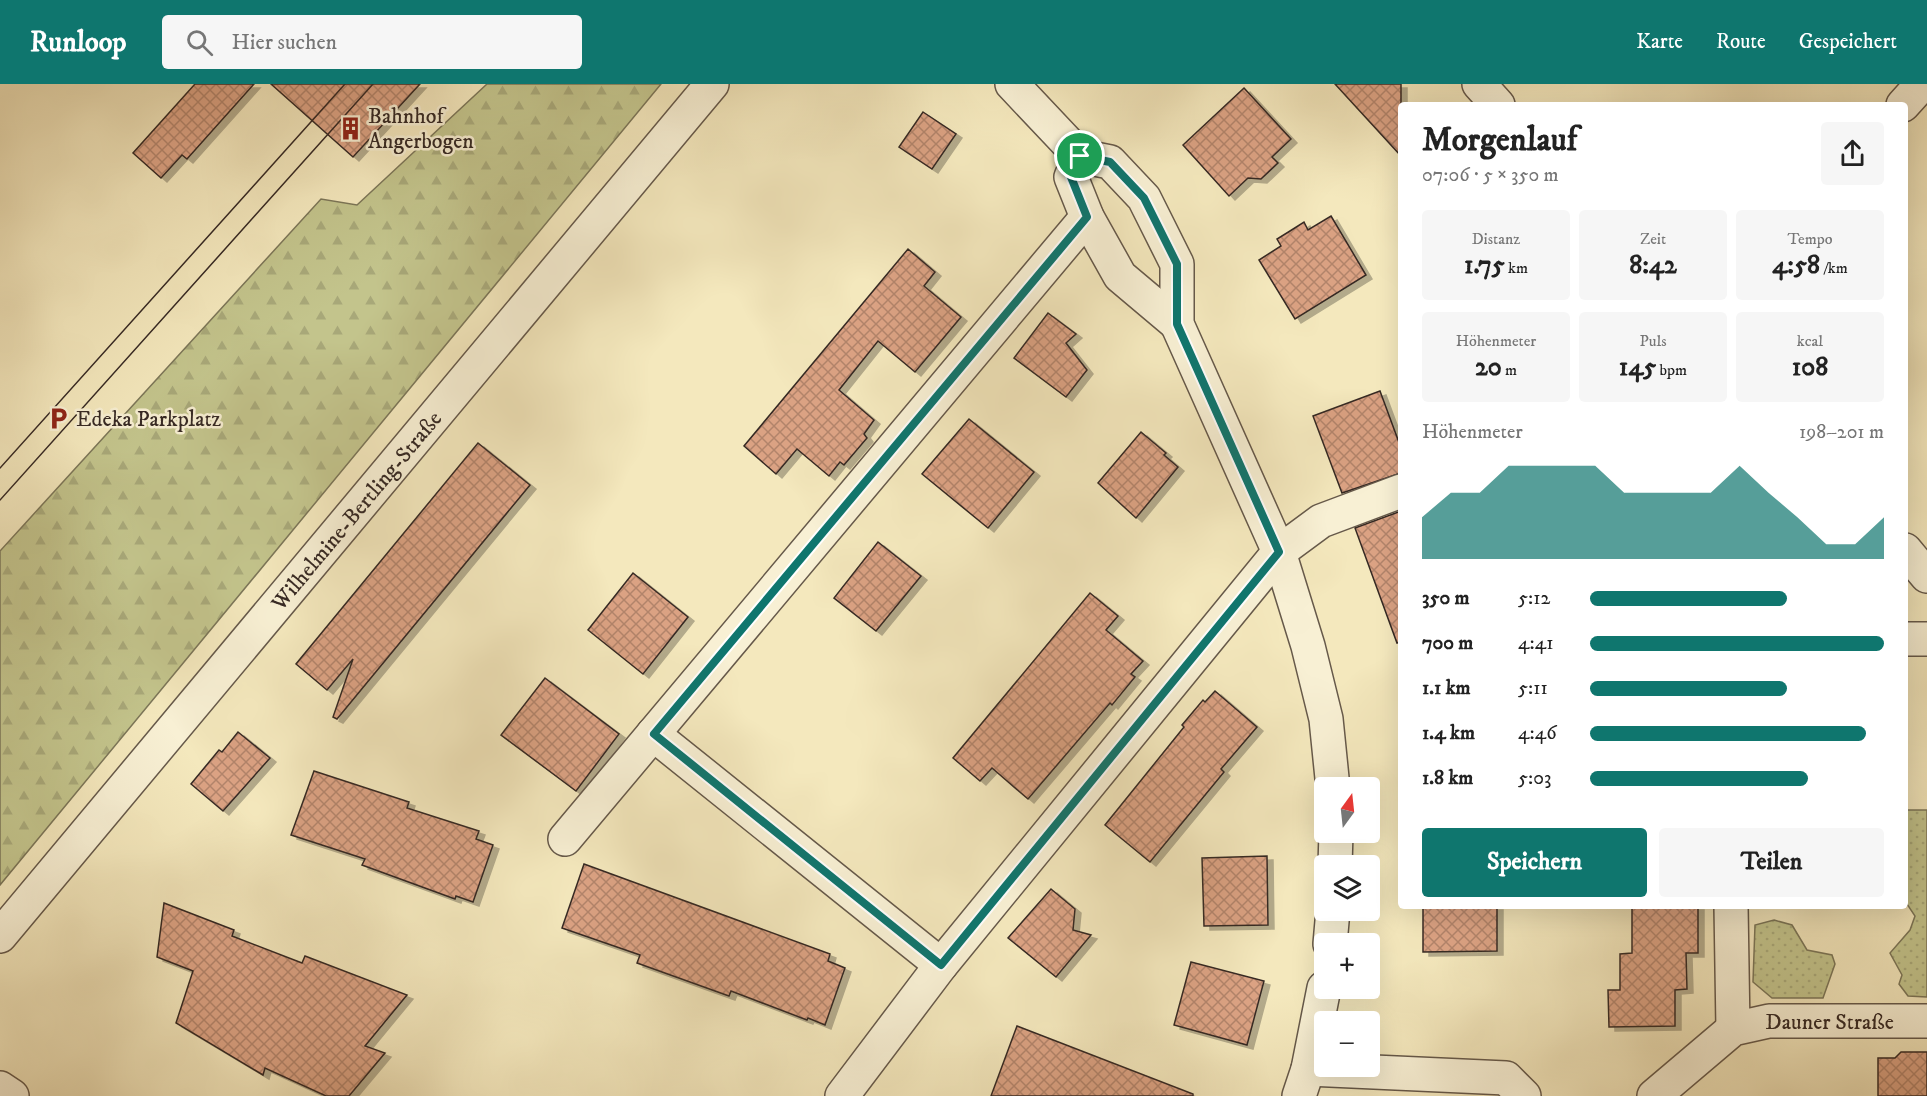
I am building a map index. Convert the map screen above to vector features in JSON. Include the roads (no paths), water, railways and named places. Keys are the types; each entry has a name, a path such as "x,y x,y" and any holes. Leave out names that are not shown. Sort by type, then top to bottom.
{"street":[{"name":"Wilhelmine-Bertling-Straße","path":"0,936 712,84"},
{"path":"1012,84 1080,156 1110,162 1144,198 1177,264 1177,324 1279,552 1308,646 1326,719 1332,777"},
{"path":"1479,84 1495,102"},
{"path":"1906,102 1922,84"},
{"path":"1080,156 1071,177 1087,217 1120,276 1177,324"},
{"path":"564,838 654,734 1087,217"},
{"path":"842,1096 941,965 1279,552 1321,521 1398,492"},
{"path":"1908,554 1927,576"},
{"path":"1908,639 1927,639"},
{"path":"654,734 941,965"},
{"name":"Dauner Straße","path":"1731,909 1733,1029"},
{"path":"1322,999 1304,1082 1506,1078 1524,1096"},
{"name":"Dauner Straße","path":"1654,1096 1733,1029 1768,1021 1927,1021"},
{"path":"0,1088 12,1096"}],"tram line":[{"path":"0,468 345,84"},
{"path":"0,500 373,84"}],"place":[{"name":"Bahnhof Angerbogen","path":"350,128"},
{"name":"Edeka Parkplatz","path":"58,418"}]}
